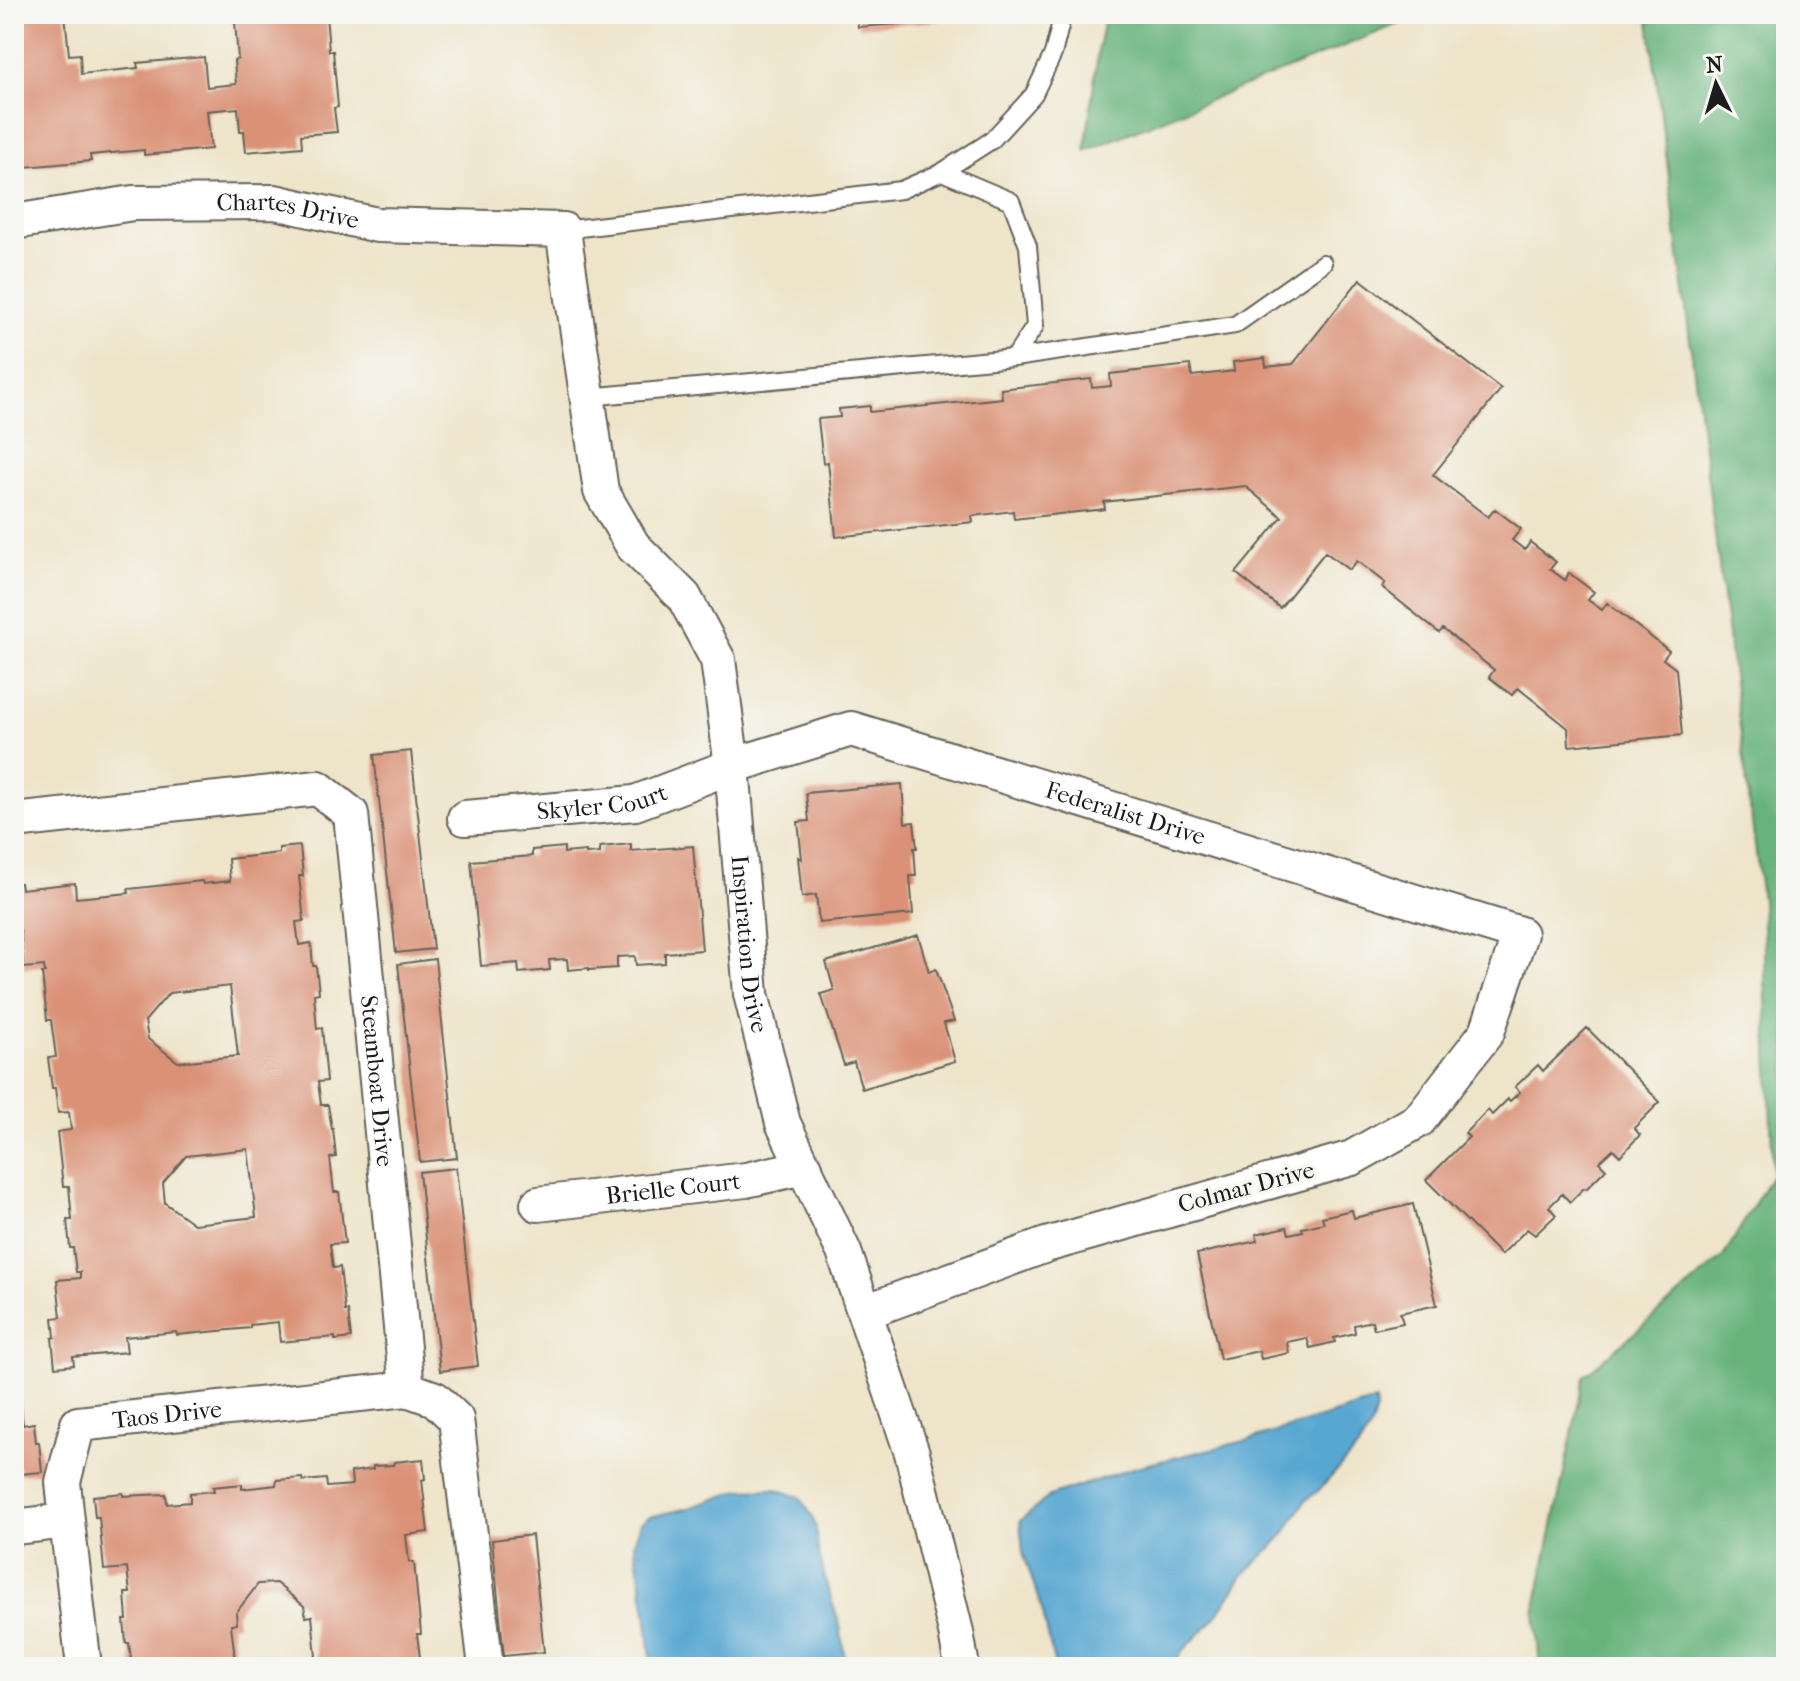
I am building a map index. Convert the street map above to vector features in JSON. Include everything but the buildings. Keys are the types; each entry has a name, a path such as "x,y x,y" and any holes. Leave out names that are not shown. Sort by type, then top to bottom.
{"street":[{"name":"Chartes Drive","path":"14,222 133,203 275,202 377,225 563,230"},
{"name":"Inspiration Drive","path":"563,230 601,491 633,546 684,597 718,660 732,766 751,994 783,1123 844,1252 912,1453 962,1667"},
{"name":"Federalist Drive","path":"732,766 851,729 1520,934"},
{"name":"Skyler Court","path":"465,818 635,803 732,766"},
{"name":"Steamboat Drive","path":"14,821 318,788 351,814 407,1389"},
{"name":"Colmar Drive","path":"865,1312 1046,1245 1352,1158 1419,1120 1487,1032 1520,934"},
{"name":"Brielle Court","path":"538,1204 746,1180 805,1167"},
{"name":"Taos Drive","path":"67,1521 63,1482 78,1424 407,1389"},
{"path":"407,1389 435,1399 456,1419 486,1667"},
{"path":"14,1527 67,1521 84,1667"}],"lane":[{"path":"563,230 901,190 942,172 992,140 1034,94 1053,54 1063,14"},
{"path":"942,172 1011,201 1028,246 1035,326 1014,358"},
{"path":"587,397 1014,358 1235,325 1323,263"}],"green space":[{"path":"1105,14 1423,14 1085,151"},
{"path":"1648,14 1786,14 1786,1667 1540,1667 1535,1612 1584,1376 1723,1257 1773,1173 1762,900"}],"water":[{"path":"1375,1401 1376,1410 1370,1429 1358,1448 1305,1501 1284,1535 1245,1573 1215,1618 1181,1653 1174,1667 1055,1667 1043,1613 1023,1552 1020,1521 1050,1496 1136,1467 1253,1439"},
{"path":"775,1489 800,1497 812,1516 827,1586 840,1626 846,1667 652,1667 634,1543 641,1523 649,1517 689,1508 741,1490"}]}
